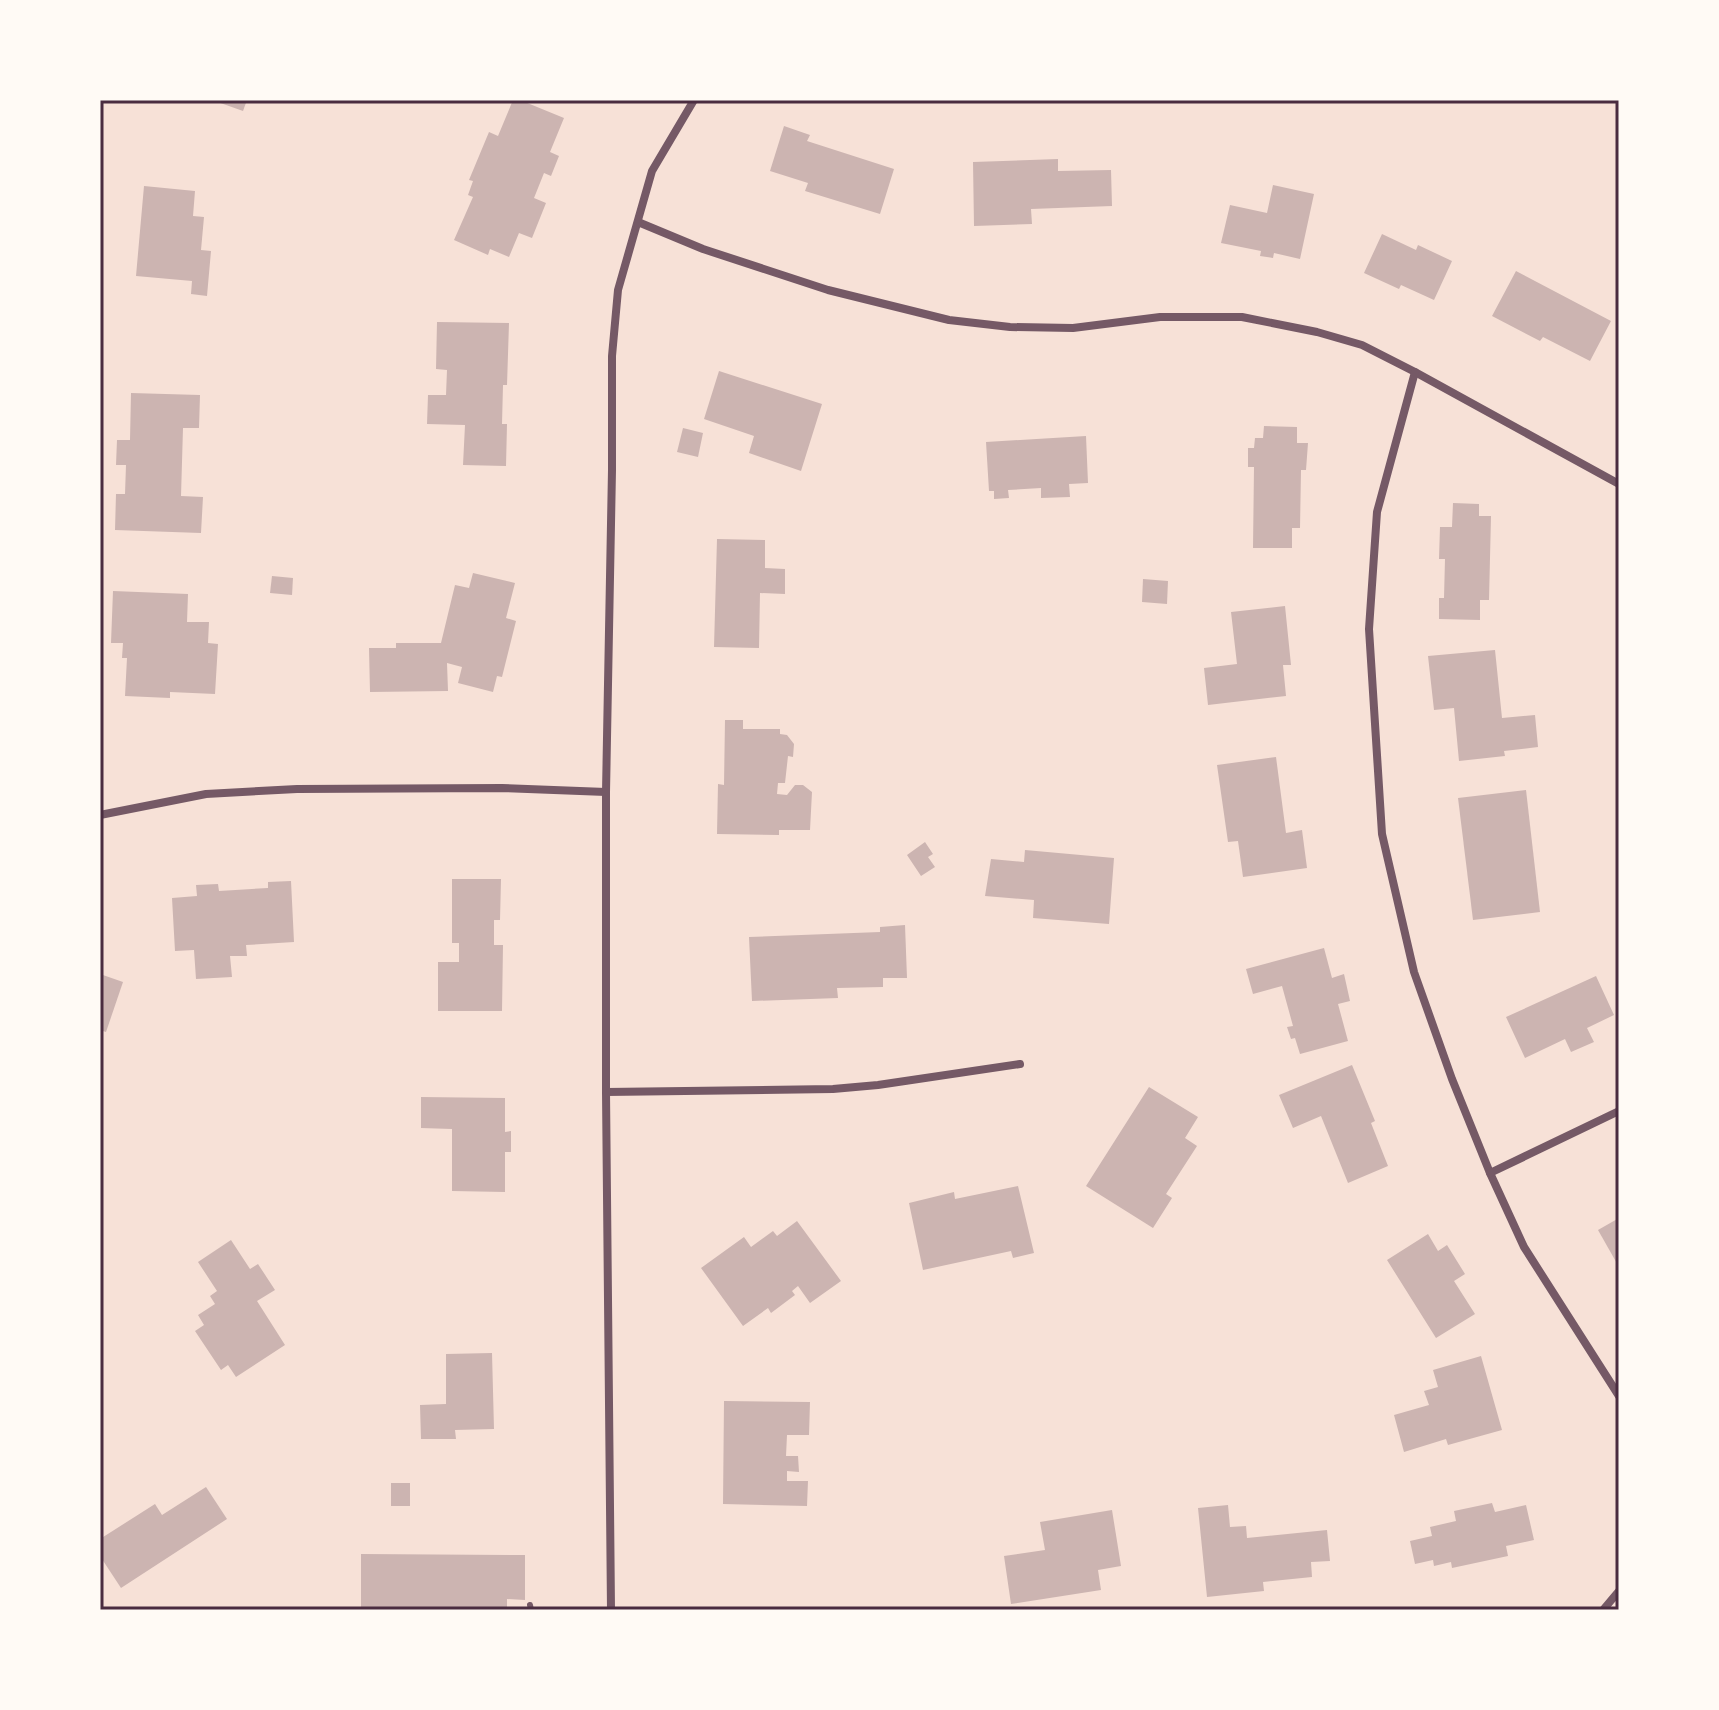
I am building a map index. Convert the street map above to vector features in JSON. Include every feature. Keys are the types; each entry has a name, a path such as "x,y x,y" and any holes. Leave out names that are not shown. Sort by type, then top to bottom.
{"street":[{"path":"611,1610 606,792 612,356 618,290 652,171 694,100"},
{"path":"638,222 703,249 828,290 949,320 1010,327 1073,328 1160,317 1242,317 1317,332 1362,345 1619,484"},
{"path":"1415,372 1377,512 1369,629 1382,834 1414,972 1490,1173 1524,1247 1619,1396"},
{"path":"100,815 206,794 297,789 502,788 606,792"},
{"path":"606,1092 833,1089 1020,1064"},
{"path":"1490,1173 1619,1111"},
{"path":"1603,1610 1619,1591"}],"building":[{"path":"212,100 247,100 243,111"},
{"path":"513,100 564,118 550,152 559,156 551,176 544,173 534,198 546,203 532,238 519,233 509,257 490,249 488,255 454,240 473,197 468,195 473,181 469,180 489,132 498,136"},
{"path":"784,126 810,135 807,141 894,169 880,214 805,191 808,183 770,171"},
{"path":"1058,159 1058,171 1111,170 1112,206 1031,209 1032,224 974,226 973,162"},
{"path":"1273,185 1314,194 1300,259 1274,253 1273,258 1260,256 1261,251 1221,243 1230,205 1267,213"},
{"path":"144,186 195,191 193,216 204,217 201,250 211,251 207,296 191,294 192,281 136,276"},
{"path":"1382,234 1416,250 1418,245 1452,261 1434,300 1364,273"},
{"path":"1516,271 1611,321 1590,361 1543,337 1540,341 1492,316"},
{"path":"437,322 509,323 502,424 507,424 506,466 463,465 465,425 427,424 428,395 446,395 447,370 436,369"},
{"path":"719,371 822,404 801,471 749,453 754,436 704,419"},
{"path":"131,393 200,395 199,428 183,428 181,496 203,497 201,533 115,530 116,494 125,494 126,465 116,465 117,440 130,440"},
{"path":"1264,426 1297,427 1297,443 1308,443 1306,470 1301,470 1300,528 1292,528 1292,548 1253,548 1254,467 1248,467 1248,448 1254,448 1255,438 1263,438"},
{"path":"683,428 703,433 698,457 677,452"},
{"path":"1086,436 1088,483 1069,484 1070,497 1041,498 1041,488 1008,490 1009,498 994,499 994,491 989,491 986,442"},
{"path":"1453,503 1479,504 1479,516 1491,516 1489,600 1480,600 1480,620 1439,619 1439,598 1444,598 1445,559 1439,559 1440,527 1452,527"},
{"path":"717,539 765,540 765,568 785,569 785,594 760,593 759,648 714,647"},
{"path":"473,573 515,583 506,618 516,621 502,677 497,676 493,692 458,683 462,667 447,663 448,691 370,692 369,648 396,648 396,643 441,643 455,585 469,588"},
{"path":"272,576 293,578 292,595 270,593"},
{"path":"1143,579 1168,581 1167,604 1142,602"},
{"path":"113,591 188,594 187,622 209,622 208,643 218,644 215,694 170,692 170,698 125,696 127,658 122,658 123,643 111,643"},
{"path":"1285,606 1291,665 1283,665 1286,696 1208,705 1204,668 1237,664 1231,612"},
{"path":"1495,650 1502,718 1535,715 1538,747 1504,751 1505,756 1459,761 1454,708 1434,710 1428,656"},
{"path":"725,720 743,720 743,729 780,729 780,734 787,735 794,744 793,757 788,756 785,783 778,783 777,794 787,795 795,785 803,785 812,792 810,830 779,830 779,835 717,834 718,784 724,785"},
{"path":"1276,757 1286,833 1302,830 1307,868 1243,877 1238,841 1228,842 1217,765"},
{"path":"1526,790 1540,912 1473,920 1458,798"},
{"path":"925,842 933,854 928,857 935,867 921,876 907,855"},
{"path":"1025,850 1114,858 1109,924 1033,918 1034,900 985,896 991,859 1024,862"},
{"path":"452,879 501,879 500,920 494,920 494,945 503,945 502,1011 438,1011 438,962 459,962 459,943 452,943"},
{"path":"291,881 294,942 246,945 247,956 230,956 232,977 196,979 194,950 175,951 172,898 197,896 196,885 218,884 219,891 268,888 268,882"},
{"path":"905,925 907,978 883,978 883,987 837,988 838,998 752,1001 749,937 880,932 880,927"},
{"path":"1324,948 1332,978 1344,974 1350,1001 1338,1004 1348,1041 1300,1054 1295,1038 1291,1039 1287,1027 1293,1026 1282,986 1253,994 1246,969"},
{"path":"100,974 123,982 106,1032 100,1030"},
{"path":"1596,976 1614,1015 1587,1028 1594,1042 1571,1052 1565,1039 1525,1058 1506,1017"},
{"path":"1352,1065 1375,1121 1371,1123 1388,1166 1348,1183 1321,1116 1293,1128 1279,1095"},
{"path":"1149,1087 1198,1117 1185,1138 1197,1146 1166,1194 1172,1198 1153,1228 1086,1186"},
{"path":"421,1097 505,1098 505,1132 511,1131 511,1152 505,1152 505,1192 452,1191 452,1129 421,1128"},
{"path":"1018,1186 1034,1253 1013,1258 1011,1251 923,1270 909,1203 954,1192 955,1199"},
{"path":"1619,1218 1619,1267 1598,1230"},
{"path":"797,1221 841,1281 810,1303 798,1286 792,1291 795,1295 771,1313 768,1308 743,1326 701,1268 744,1237 751,1247 773,1231 777,1236"},
{"path":"1428,1234 1438,1251 1447,1245 1465,1274 1454,1281 1475,1314 1436,1338 1387,1260"},
{"path":"231,1240 250,1269 258,1264 275,1290 257,1301 285,1345 236,1377 228,1365 221,1370 195,1331 204,1325 198,1315 215,1304 210,1296 217,1291 198,1262"},
{"path":"492,1353 494,1429 455,1430 456,1439 421,1439 420,1405 446,1404 446,1354"},
{"path":"1481,1356 1502,1430 1448,1445 1446,1439 1404,1452 1394,1415 1429,1405 1424,1391 1438,1387 1433,1370"},
{"path":"724,1401 810,1402 809,1435 787,1435 786,1456 798,1456 799,1472 787,1471 787,1481 808,1481 807,1506 723,1504"},
{"path":"391,1483 410,1483 410,1506 391,1506"},
{"path":"206,1487 227,1519 121,1588 100,1556 100,1539 155,1504 162,1515"},
{"path":"1492,1503 1495,1512 1526,1505 1534,1540 1506,1546 1508,1556 1452,1568 1451,1562 1434,1566 1433,1560 1415,1564 1410,1541 1432,1536 1430,1527 1456,1521 1454,1511"},
{"path":"1228,1505 1230,1527 1246,1526 1247,1538 1327,1530 1330,1561 1311,1562 1312,1577 1263,1582 1264,1591 1207,1597 1198,1508"},
{"path":"1112,1510 1121,1566 1098,1570 1101,1590 1011,1604 1004,1556 1045,1550 1040,1522"},
{"path":"361,1554 525,1555 525,1600 507,1599 507,1610 361,1610"}]}
